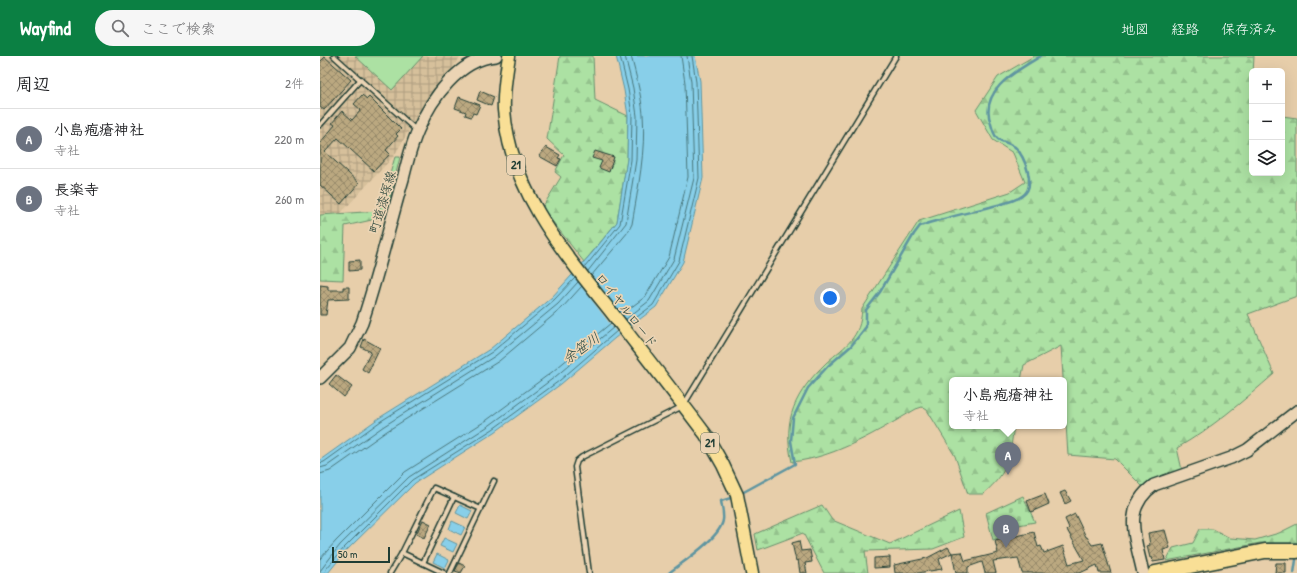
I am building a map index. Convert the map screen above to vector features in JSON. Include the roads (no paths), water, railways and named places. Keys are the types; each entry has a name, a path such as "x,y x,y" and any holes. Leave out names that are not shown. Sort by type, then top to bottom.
{"highway":[{"path":"1155,573 1259,552 1297,551"}],"main road":[{"name":"ロイヤルロード","path":"503,57 504,110 514,158 531,200 543,221 571,261 684,406 709,441 724,466 737,495 752,573"}],"street":[{"name":"町道漆塚線","path":"320,378 350,348 362,323 417,131 426,113 450,80 463,70 478,61 503,57"},
{"path":"1143,573 1133,528 1132,515 1136,502 1144,492 1154,485 1231,458 1247,450 1297,411"}],"lane":[{"path":"334,56 417,131"},
{"path":"589,573 575,467 577,461 582,457 684,406 896,56"},
{"path":"320,125 361,80"},
{"path":"450,573 494,481"},
{"path":"390,573 402,553 434,488 481,509"},
{"path":"423,563 454,497"},
{"path":"402,553 444,573"}],"water":[{"name":"余笹川","path":"616,56 695,56 700,81 703,178 683,262 656,307 615,338 561,384 495,432 415,483 346,551 328,573 320,573 320,460 379,418 490,349 552,297 592,253 617,222 627,159 628,116"},
{"path":"460,505 472,511 468,519 456,513"},
{"path":"452,521 465,527 461,535 449,529"},
{"path":"444,538 457,544 453,552 440,546"},
{"path":"437,554 449,560 445,568 433,562"}],"waterway":[{"path":"740,494 795,464 791,441 793,418 808,388 828,366 851,346 866,327 866,310 880,292 920,226 1011,201 1019,198 1026,192 1029,186 1026,165 1015,147 999,140 996,137 988,112 990,101 1002,82 1041,56"},
{"path":"669,573 700,549 716,534 721,527 723,520 721,501 734,497"},
{"path":"1294,573 1296,560"}],"place":[{"name":"小島疱瘡神社","path":"1008,475"},
{"name":"長楽寺","path":"1006,548"}]}
